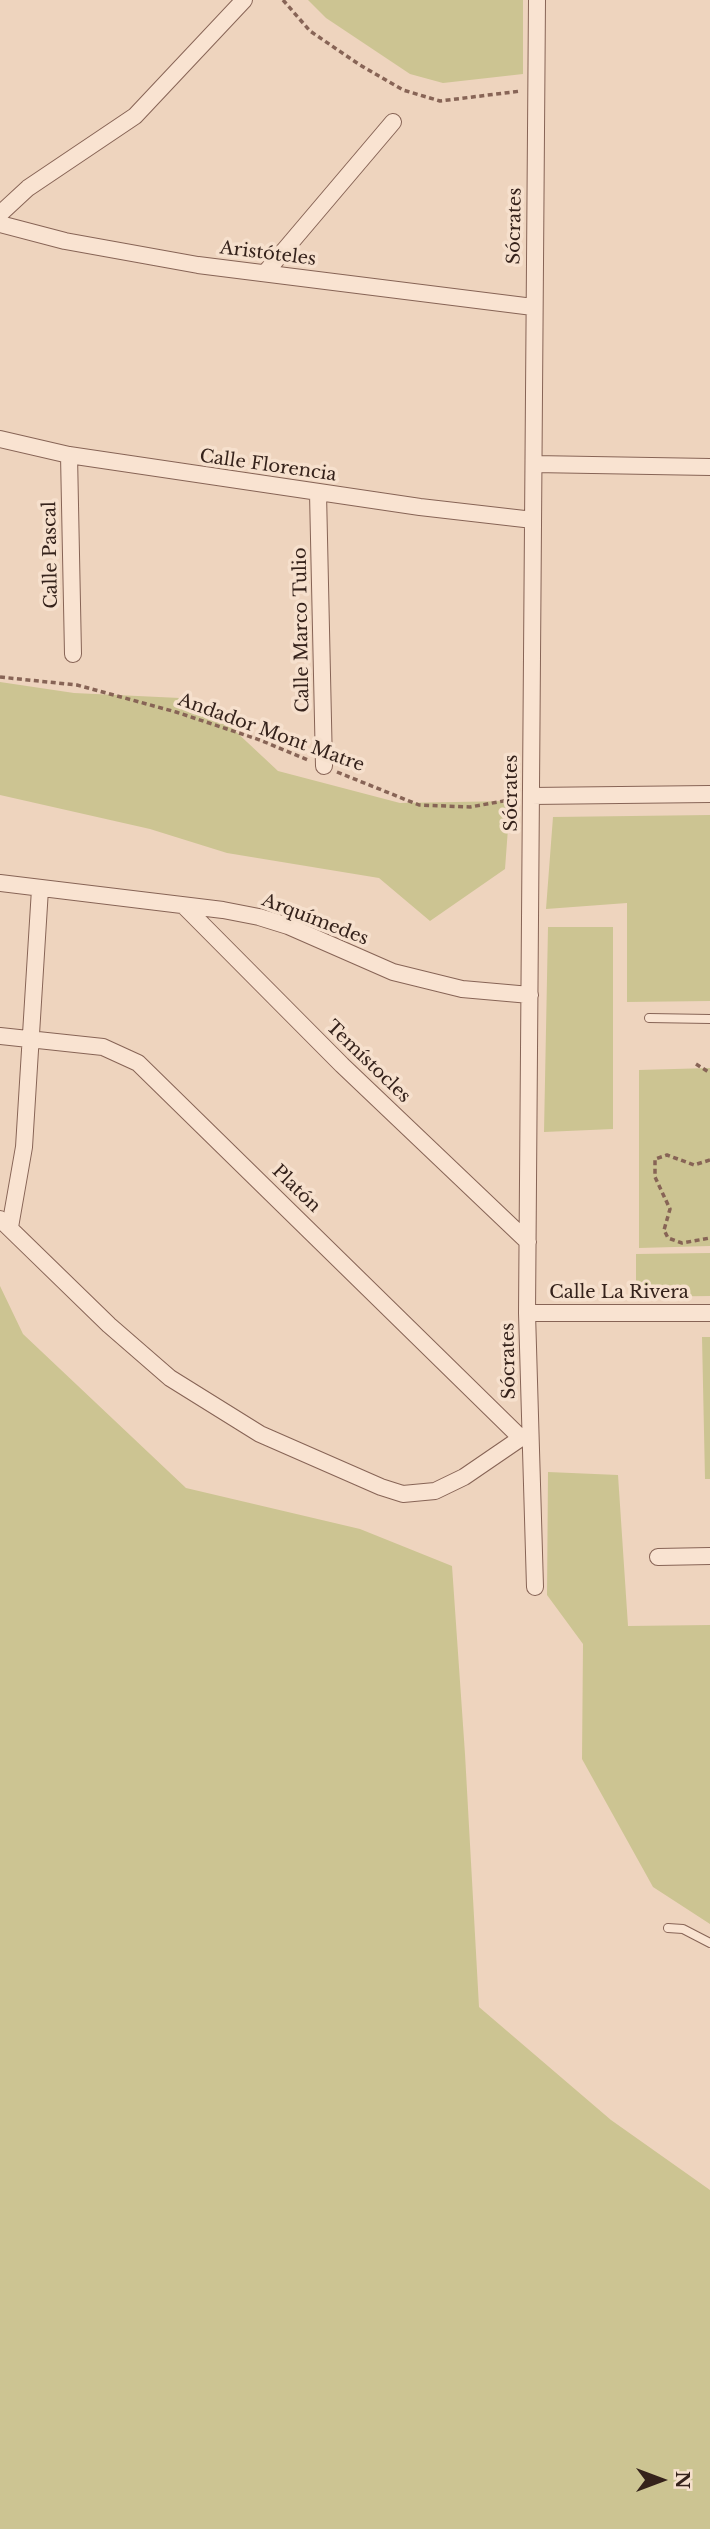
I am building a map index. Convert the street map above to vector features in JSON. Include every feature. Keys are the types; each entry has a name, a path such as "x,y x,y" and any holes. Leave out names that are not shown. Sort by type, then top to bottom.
{"street":[{"path":"0,214 28,188 135,116 244,0"},
{"name":"Sócrates","path":"535,1587 526,1437 537,0"},
{"path":"265,272 393,122"},
{"name":"Aristóteles","path":"0,224 65,241 136,255 533,307"},
{"name":"Calle Florencia","path":"0,439 69,455 318,493 533,520"},
{"name":"Calle Pascal","path":"69,455 73,654"},
{"path":"534,464 710,467"},
{"name":"Calle Marco Tulio","path":"318,493 324,766"},
{"path":"531,796 710,793"},
{"name":"Arquímedes","path":"0,883 247,915 288,926 393,972 487,992 530,995"},
{"path":"40,889 24,1147 5,1223 109,1325 170,1378 261,1434 381,1487 402,1494 435,1491 464,1477 526,1437"},
{"name":"Temístocles","path":"184,905 352,1074 528,1242"},
{"name":"Platón","path":"0,1036 103,1047 138,1063 526,1437"},
{"name":"Calle La Rivera","path":"527,1313 710,1312"},
{"path":"658,1558 710,1556"}],"lane":[{"path":"649,1018 710,1019"},
{"path":"668,1928 683,1929 710,1943"}],"path":[{"path":"283,0 310,30 360,65 403,90 440,101 537,89"},
{"name":"Andador Mont Matre","path":"0,677 76,685 176,712 260,740 419,805 470,807 531,796"},
{"path":"695,1064 710,1073"},
{"path":"710,1160 694,1165 667,1155 655,1159 655,1177 670,1209 664,1230 668,1238 682,1243 710,1238"}],"shaded area":[{"path":"308,0 523,0 523,74 443,83 410,74 326,18"},
{"path":"0,682 74,693 201,699 278,771 400,803 510,801 505,869 430,921 379,878 227,853 150,829 0,795"},
{"path":"710,815 710,1001 627,1002 627,903 546,909 553,817"},
{"path":"548,927 613,927 613,1129 544,1132"},
{"path":"710,1068 710,1246 639,1248 639,1070"},
{"path":"710,1253 710,1296 636,1297 636,1254"},
{"path":"0,1286 23,1334 186,1488 360,1529 452,1566 479,2007 611,2120 710,2190 710,2529 0,2529"},
{"path":"702,1337 710,1337 710,1479 705,1479"},
{"path":"548,1472 618,1475 628,1626 710,1625 710,1924 653,1887 582,1759 583,1644 547,1595"}]}
